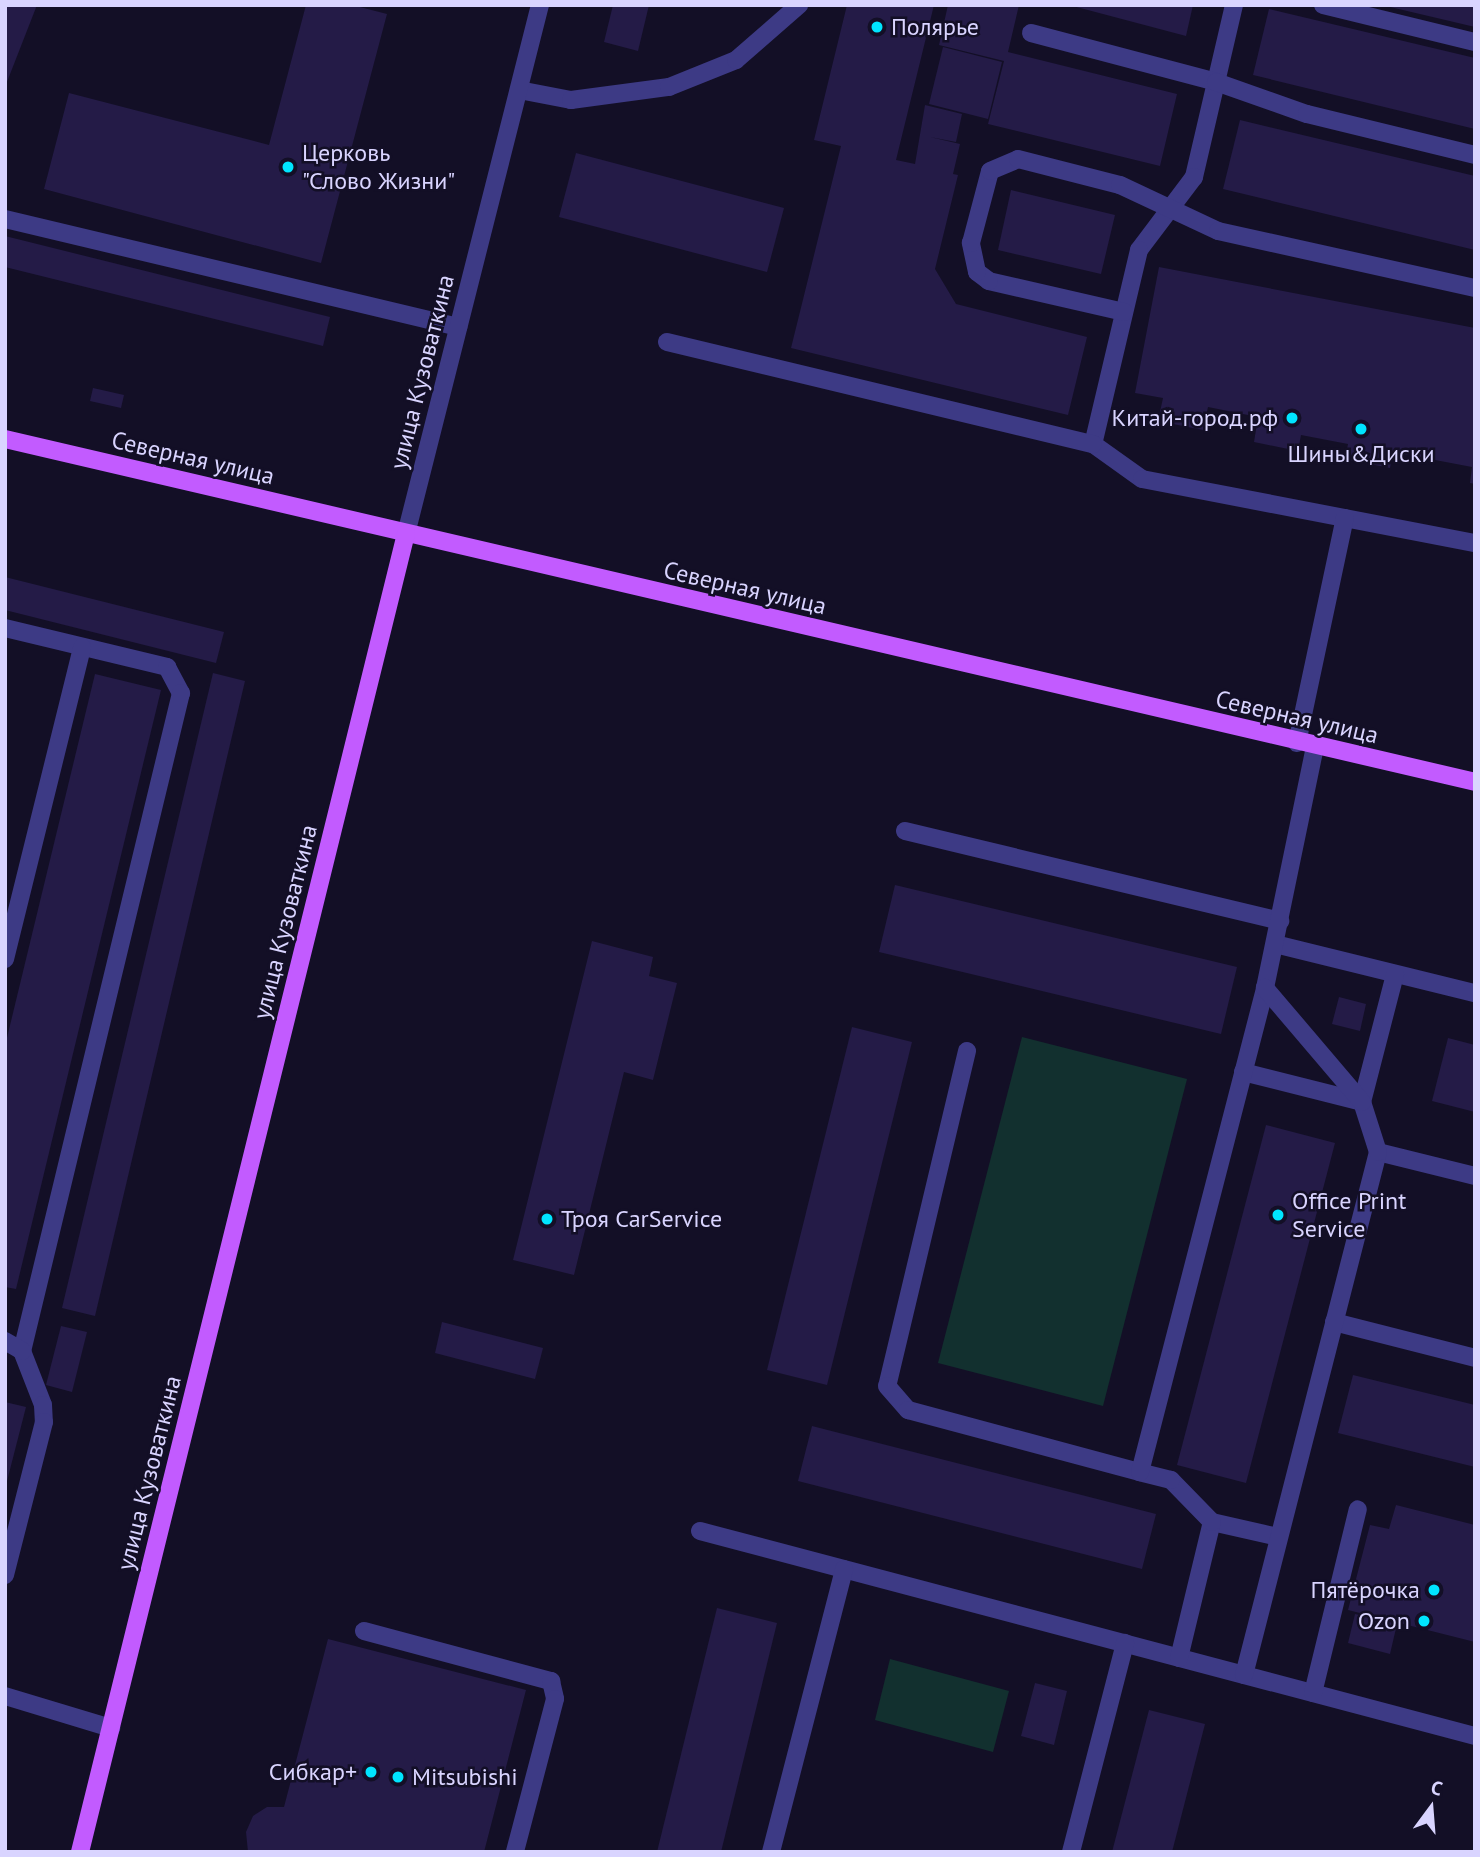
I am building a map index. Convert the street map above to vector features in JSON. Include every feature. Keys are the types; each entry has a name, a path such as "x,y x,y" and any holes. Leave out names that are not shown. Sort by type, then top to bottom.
{"main road":[{"name":"Северная улица","path":"5,439 1297,743 1475,782"},
{"name":"улица Кузоваткина","path":"80,1852 406,534"}],"street":[{"name":"улица Кузоваткина","path":"406,534 540,5"},
{"path":"519,90 571,100 669,87 736,60 799,5"},
{"path":"1093,444 1139,250 1194,177 1234,5"},
{"path":"1323,5 1475,42"},
{"path":"1031,33 1216,82 1307,114 1475,155"},
{"path":"1124,312 989,281 977,272 971,243 983,186 996,166 1018,159 1120,185 1168,211 1218,231 1475,288"},
{"path":"5,219 458,327"},
{"path":"667,342 1093,444 1142,479 1475,543"},
{"path":"1297,743 1345,518"},
{"path":"5,628 167,667 175,674 181,693 22,1351 44,1405 44,1422 11,1527 5,1575"},
{"path":"5,959 82,647"},
{"path":"1140,1472 1265,988 1315,747"},
{"path":"905,831 1280,921"},
{"path":"1275,944 1475,993"},
{"path":"1362,1101 1395,974"},
{"path":"1244,1675 1377,1152 1362,1101 1265,988"},
{"path":"967,1051 887,1386 908,1410 1171,1480 1212,1522 1278,1537"},
{"path":"1243,1072 1362,1101"},
{"path":"1377,1152 1475,1176"},
{"path":"1334,1322 1475,1358"},
{"path":"5,1341 22,1351"},
{"path":"1313,1693 1358,1509"},
{"path":"1179,1658 1212,1522"},
{"path":"700,1531 1475,1737"},
{"path":"771,1852 844,1569"},
{"path":"364,1632 551,1681 555,1699 515,1852"},
{"path":"1071,1852 1125,1643"},
{"path":"5,1696 111,1728"}],"green space":[{"path":"1022,1037 1187,1079 1103,1406 938,1363"},
{"path":"890,1659 1009,1691 993,1752 875,1720"}],"building":[{"path":"5,5 37,5 5,87"},
{"path":"306,5 352,5 387,14 321,263 44,189 69,93 269,145"},
{"path":"613,5 649,5 638,51 604,42"},
{"path":"847,5 934,5 896,160 915,164 925,105 962,114 956,142 930,137 960,144 953,174 958,175 935,269 956,304 1087,337 1068,415 791,348 841,146 814,140"},
{"path":"948,5 1019,5 1008,52 1177,94 1160,166 988,124 1004,61 939,45"},
{"path":"1069,5 1193,5 1186,36"},
{"path":"1475,5 1475,27 1386,6"},
{"path":"1269,9 1475,58 1475,129 1253,75"},
{"path":"943,47 1002,62 988,119 929,104"},
{"path":"1240,120 1475,176 1475,250 1223,189"},
{"path":"576,153 784,208 767,272 559,217"},
{"path":"1011,190 1115,215 1101,274 998,250"},
{"path":"5,236 330,317 323,346 5,267"},
{"path":"1159,267 1475,328 1475,484 1470,483 1472,467 1393,452 1390,468 1345,459 1348,444 1301,435 1298,451 1254,442 1258,417 1208,407 1203,430 1158,421 1163,398 1135,393"},
{"path":"93,388 124,395 121,408 90,401"},
{"path":"5,577 224,632 216,663 5,610"},
{"path":"213,673 245,681 95,1316 62,1308"},
{"path":"95,674 161,690 16,1289 5,1287 5,1046"},
{"path":"895,885 1237,967 1221,1034 879,952"},
{"path":"592,941 653,957 649,976 677,983 653,1080 624,1072 574,1275 513,1260"},
{"path":"1339,997 1366,1004 1360,1031 1332,1024"},
{"path":"852,1027 912,1042 827,1385 767,1370"},
{"path":"1448,1038 1475,1045 1475,1112 1432,1101"},
{"path":"1266,1125 1335,1143 1246,1483 1177,1465"},
{"path":"442,1322 543,1348 535,1379 435,1353"},
{"path":"61,1326 87,1332 72,1392 46,1385"},
{"path":"1353,1375 1475,1405 1475,1467 1338,1433"},
{"path":"5,1402 26,1407 6,1485 5,1484"},
{"path":"812,1426 1156,1514 1142,1569 798,1481"},
{"path":"1396,1505 1475,1525 1475,1642 1348,1610 1370,1525 1389,1529"},
{"path":"717,1608 777,1623 721,1852 657,1852"},
{"path":"1355,1614 1397,1624 1390,1654 1348,1643"},
{"name":"Mitsubishi","path":"328,1639 526,1690 484,1852 248,1852 246,1832 253,1816 267,1807 284,1807"},
{"path":"1035,1683 1067,1691 1054,1745 1021,1736"},
{"path":"1149,1710 1205,1724 1172,1852 1112,1852"}],"place":[{"name":"Полярье","path":"877,27"},
{"name":"Церковь \"Слово Жизни\"","path":"288,167"},
{"name":"Китай-город.рф","path":"1292,418"},
{"name":"Шины&Диски","path":"1361,429"},
{"name":"Office Print Service","path":"1278,1215"},
{"name":"Троя CarService","path":"547,1219"},
{"name":"Пятёрочка","path":"1434,1590"},
{"name":"Ozon","path":"1424,1621"},
{"name":"Сибкар+","path":"371,1772"},
{"name":"Mitsubishi","path":"398,1777"}]}
